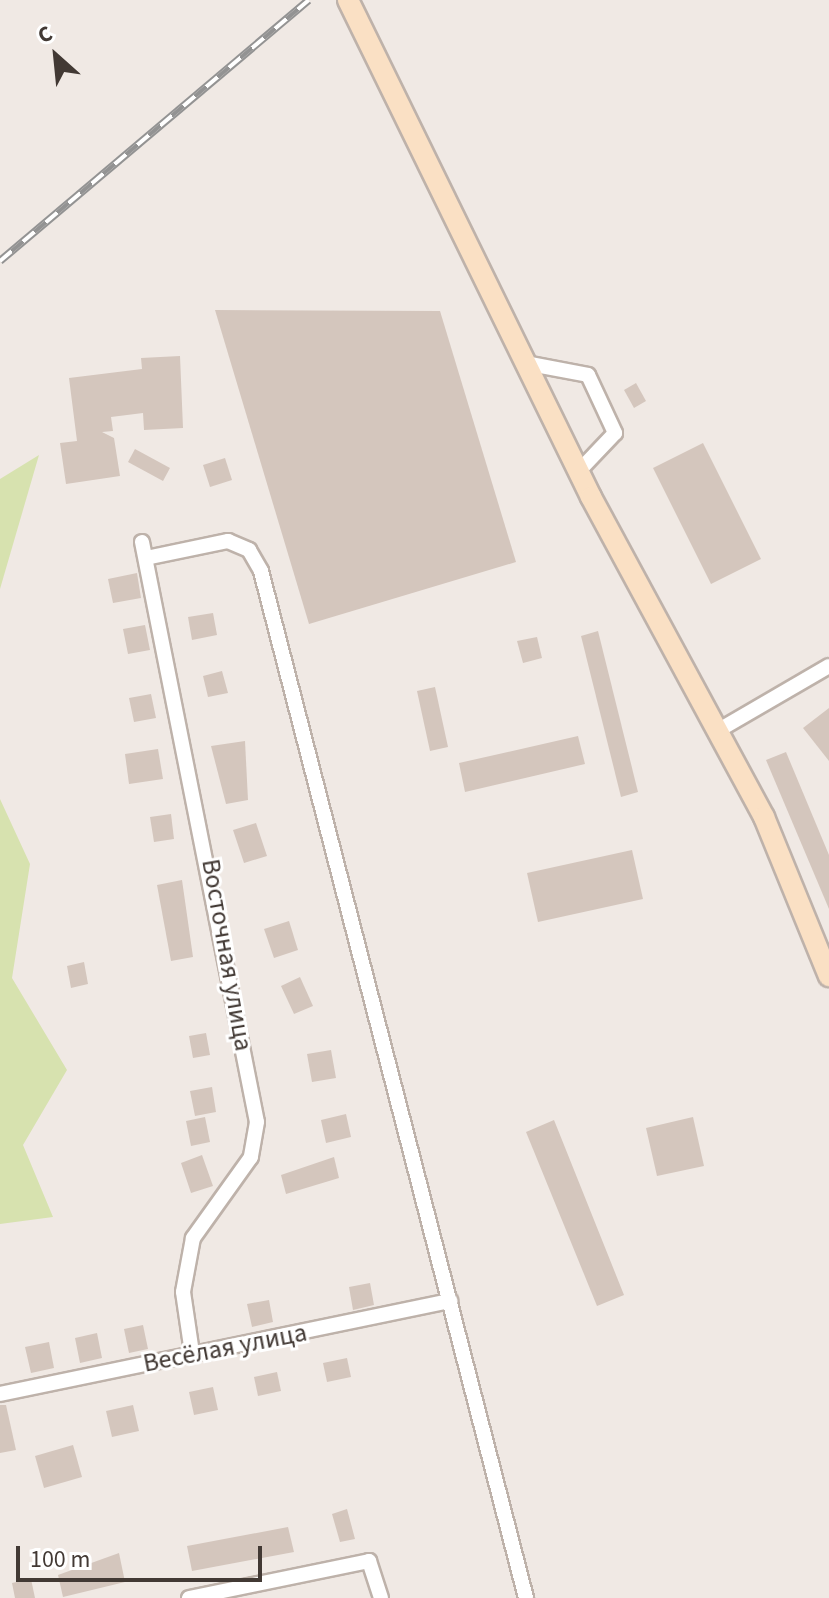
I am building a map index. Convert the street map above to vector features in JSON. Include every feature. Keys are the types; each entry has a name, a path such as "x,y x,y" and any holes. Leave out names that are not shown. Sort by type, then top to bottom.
{"main road":[{"path":"348,0 578,472 764,817 829,976"}],"street":[{"path":"525,363 588,375 615,433 578,472"},
{"path":"146,558 228,541 249,550 261,571 526,1598"},
{"name":"Восточная улица","path":"142,542 257,1122 251,1157 193,1238 183,1292 192,1353"},
{"path":"719,730 829,666"},
{"name":"Весёлая улица","path":"0,1394 451,1301"},
{"path":"189,1598 369,1561 381,1598"}],"green space":[{"path":"39,455 0,589 0,479"},
{"path":"0,799 30,864 12,978 67,1070 23,1145 53,1217 0,1224"}],"building":[{"path":"215,310 440,311 516,562 309,624"},
{"path":"180,356 183,428 144,430 143,413 111,417 113,431 102,432 114,438 120,476 66,484 60,443 77,441 69,378 142,369 141,358"},
{"path":"636,383 646,401 634,408 624,390"},
{"path":"703,443 761,559 711,584 653,468"},
{"path":"135,449 170,468 163,481 128,462"},
{"path":"225,458 232,480 210,487 203,465"},
{"path":"137,573 141,598 113,603 108,579"},
{"path":"213,613 217,635 192,640 188,617"},
{"path":"145,625 150,650 128,654 123,629"},
{"path":"598,631 638,792 621,797 581,636"},
{"path":"537,637 542,658 523,663 517,641"},
{"path":"222,671 228,693 208,697 203,676"},
{"path":"435,687 448,747 430,751 417,691"},
{"path":"151,694 156,718 134,722 129,698"},
{"path":"829,708 829,761 803,728"},
{"path":"578,736 585,764 465,792 459,763"},
{"path":"245,741 248,800 226,804 211,746"},
{"path":"158,749 163,779 129,784 125,754"},
{"path":"786,752 829,855 829,909 766,760"},
{"path":"171,814 174,839 154,842 150,817"},
{"path":"256,823 267,856 244,863 233,830"},
{"path":"632,850 643,899 538,922 527,873"},
{"path":"182,880 193,957 171,961 157,885"},
{"path":"289,921 298,950 274,958 264,929"},
{"path":"84,962 88,984 71,988 67,966"},
{"path":"300,977 313,1006 294,1014 281,986"},
{"path":"206,1033 210,1055 193,1058 189,1036"},
{"path":"331,1050 336,1078 312,1082 307,1054"},
{"path":"212,1087 216,1112 195,1116 190,1091"},
{"path":"346,1114 351,1137 326,1143 321,1120"},
{"path":"205,1117 210,1142 191,1146 186,1121"},
{"path":"693,1117 704,1166 657,1176 646,1128"},
{"path":"554,1120 624,1295 597,1306 526,1132"},
{"path":"202,1155 213,1186 191,1193 181,1163"},
{"path":"334,1157 339,1178 286,1194 281,1175"},
{"path":"370,1283 374,1305 353,1310 349,1287"},
{"path":"269,1300 273,1322 252,1327 247,1304"},
{"path":"143,1325 148,1349 129,1353 124,1329"},
{"path":"97,1333 102,1358 80,1363 75,1338"},
{"path":"49,1342 54,1368 31,1373 25,1347"},
{"path":"347,1358 351,1377 327,1382 323,1363"},
{"path":"277,1372 281,1391 258,1396 254,1377"},
{"path":"213,1387 218,1410 194,1415 189,1392"},
{"path":"0,1405 6,1405 16,1450 0,1453"},
{"path":"133,1405 139,1431 112,1437 106,1411"},
{"path":"73,1445 82,1477 44,1488 35,1456"},
{"path":"347,1509 355,1539 340,1542 332,1514"},
{"path":"288,1527 294,1552 192,1571 187,1546"},
{"path":"119,1553 125,1582 63,1597 58,1575"},
{"path":"31,1579 35,1598 15,1598 12,1583"}],"railway":[{"path":"0,261 309,0"}]}
